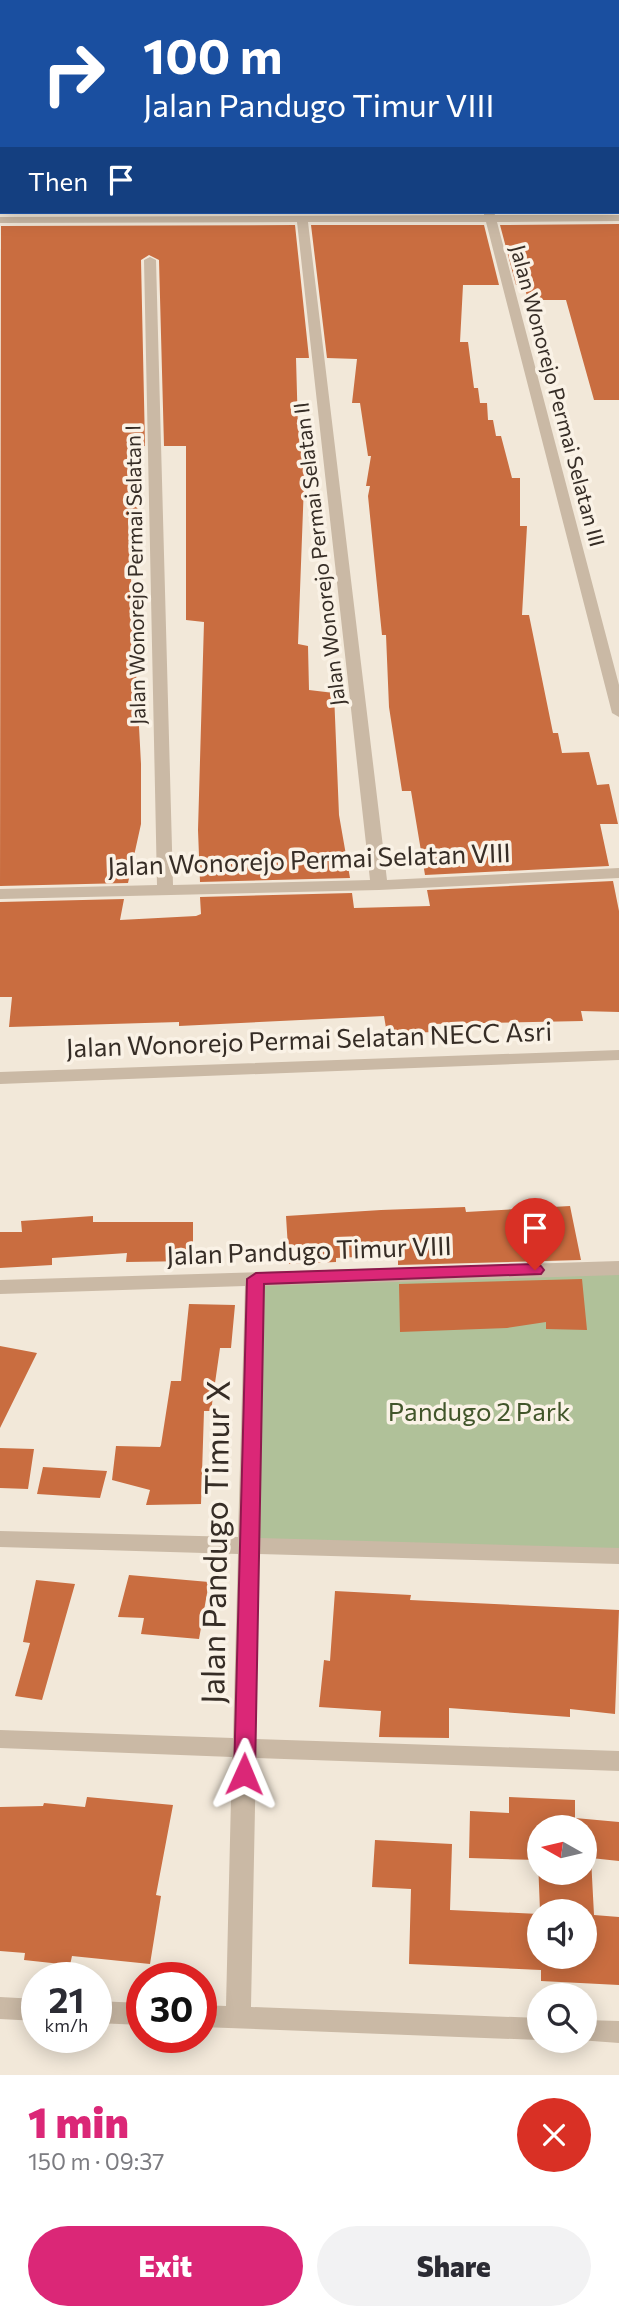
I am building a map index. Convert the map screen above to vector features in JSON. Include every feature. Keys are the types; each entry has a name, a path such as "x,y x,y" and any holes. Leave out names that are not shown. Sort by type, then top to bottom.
{"street":[{"path":"0,220 489,215 619,218"},
{"name":"Jalan Wonorejo Permai Selatan III","path":"489,215 619,713"},
{"name":"Jalan Wonorejo Permai Selatan II","path":"302,218 379,885"},
{"name":"Jalan Wonorejo Permai Selatan I","path":"150,260 165,890"},
{"name":"Jalan Wonorejo Permai Selatan VIII","path":"0,894 379,885 619,873"},
{"name":"Jalan Wonorejo Permai Selatan NECC Asri","path":"0,1078 619,1055"},
{"name":"Jalan Pandugo Timur VIII","path":"0,1287 619,1268"},
{"name":"Jalan Pandugo Timur X","path":"238,2017 256,1279"},
{"path":"0,1539 619,1556"},
{"path":"0,1739 619,1761"},
{"path":"0,2008 21,2009"},
{"path":"217,2016 527,2029"},
{"path":"597,2031 619,2032"}],"green space":[{"name":"Pandugo 2 Park","path":"619,1268 619,1555 249,1545 255,1279"}],"building":[{"path":"619,224 619,400 594,400 566,300 528,300 524,285 516,285 500,225"},
{"path":"295,225 309,358 296,358 298,430 306,430 298,644 308,646 309,690 334,693 339,815 350,878 200,882 198,830 204,622 186,620 186,446 164,446 159,260 149,255 141,260 145,446 130,447 139,522 128,522 141,764 141,824 128,883 0,886 1,226"},
{"path":"311,225 484,225 499,285 463,285 460,342 468,342 474,388 478,388 480,403 487,403 488,420 493,420 496,436 501,436 512,478 520,478 520,526 527,526 522,615 529,615 553,733 558,733 562,753 589,752 597,785 609,784 618,824 600,824 609,866 425,875 411,791 402,791 389,707 386,635 382,635 368,496 370,486 366,486 371,456 368,456 360,403 352,403 357,359 327,358"},
{"path":"613,881 619,911 619,1012 581,1011 583,1021 431,1024 433,1032 387,1034 384,1016 179,1026 179,1022 9,1027 12,997 0,997 0,902 124,899 120,920 196,916 201,914 200,897 352,893 354,908 430,906 427,890"},
{"path":"570,1206 581,1260 398,1265 398,1255 336,1258 336,1262 289,1264 286,1216 465,1207 466,1212"},
{"path":"93,1216 93,1222 193,1222 193,1261 126,1262 127,1253 52,1258 52,1265 0,1268 0,1232 22,1232 21,1221"},
{"path":"582,1279 587,1330 546,1329 546,1322 507,1328 400,1332 399,1284"},
{"path":"189,1304 235,1305 231,1348 220,1348 211,1411 204,1411 201,1504 146,1505 150,1490 112,1480 116,1446 160,1447 171,1381 181,1381"},
{"path":"0,1346 37,1353 0,1428"},
{"path":"0,1448 34,1449 28,1489 0,1488"},
{"path":"43,1467 107,1471 100,1498 37,1494"},
{"path":"129,1575 209,1582 199,1639 141,1634 144,1618 118,1617"},
{"path":"36,1580 75,1584 42,1700 15,1696 30,1643 23,1642"},
{"path":"335,1591 411,1595 410,1600 619,1610 615,1714 570,1709 570,1717 449,1708 449,1738 379,1737 381,1711 319,1707 324,1660 330,1661"},
{"path":"87,1797 173,1805 156,1895 161,1896 150,1962 72,1956 71,1962 42,1962 24,1960 25,1953 0,1951 0,1807 43,1806 44,1803 85,1807"},
{"path":"509,1797 575,1800 575,1815 527,1815 527,1860 469,1858 470,1811 509,1813"},
{"path":"597,1820 619,1822 619,1861 597,1859"},
{"path":"375,1840 452,1844 450,1910 527,1913 527,1969 597,1969 597,1915 619,1917 619,1985 541,1981 541,1970 409,1964 411,1889 372,1887"},
{"path":"539,1885 592,1885 593,1899 540,1899"}],"route":[{"path":"244,1774 250,1433 256,1279 535,1270"}]}
